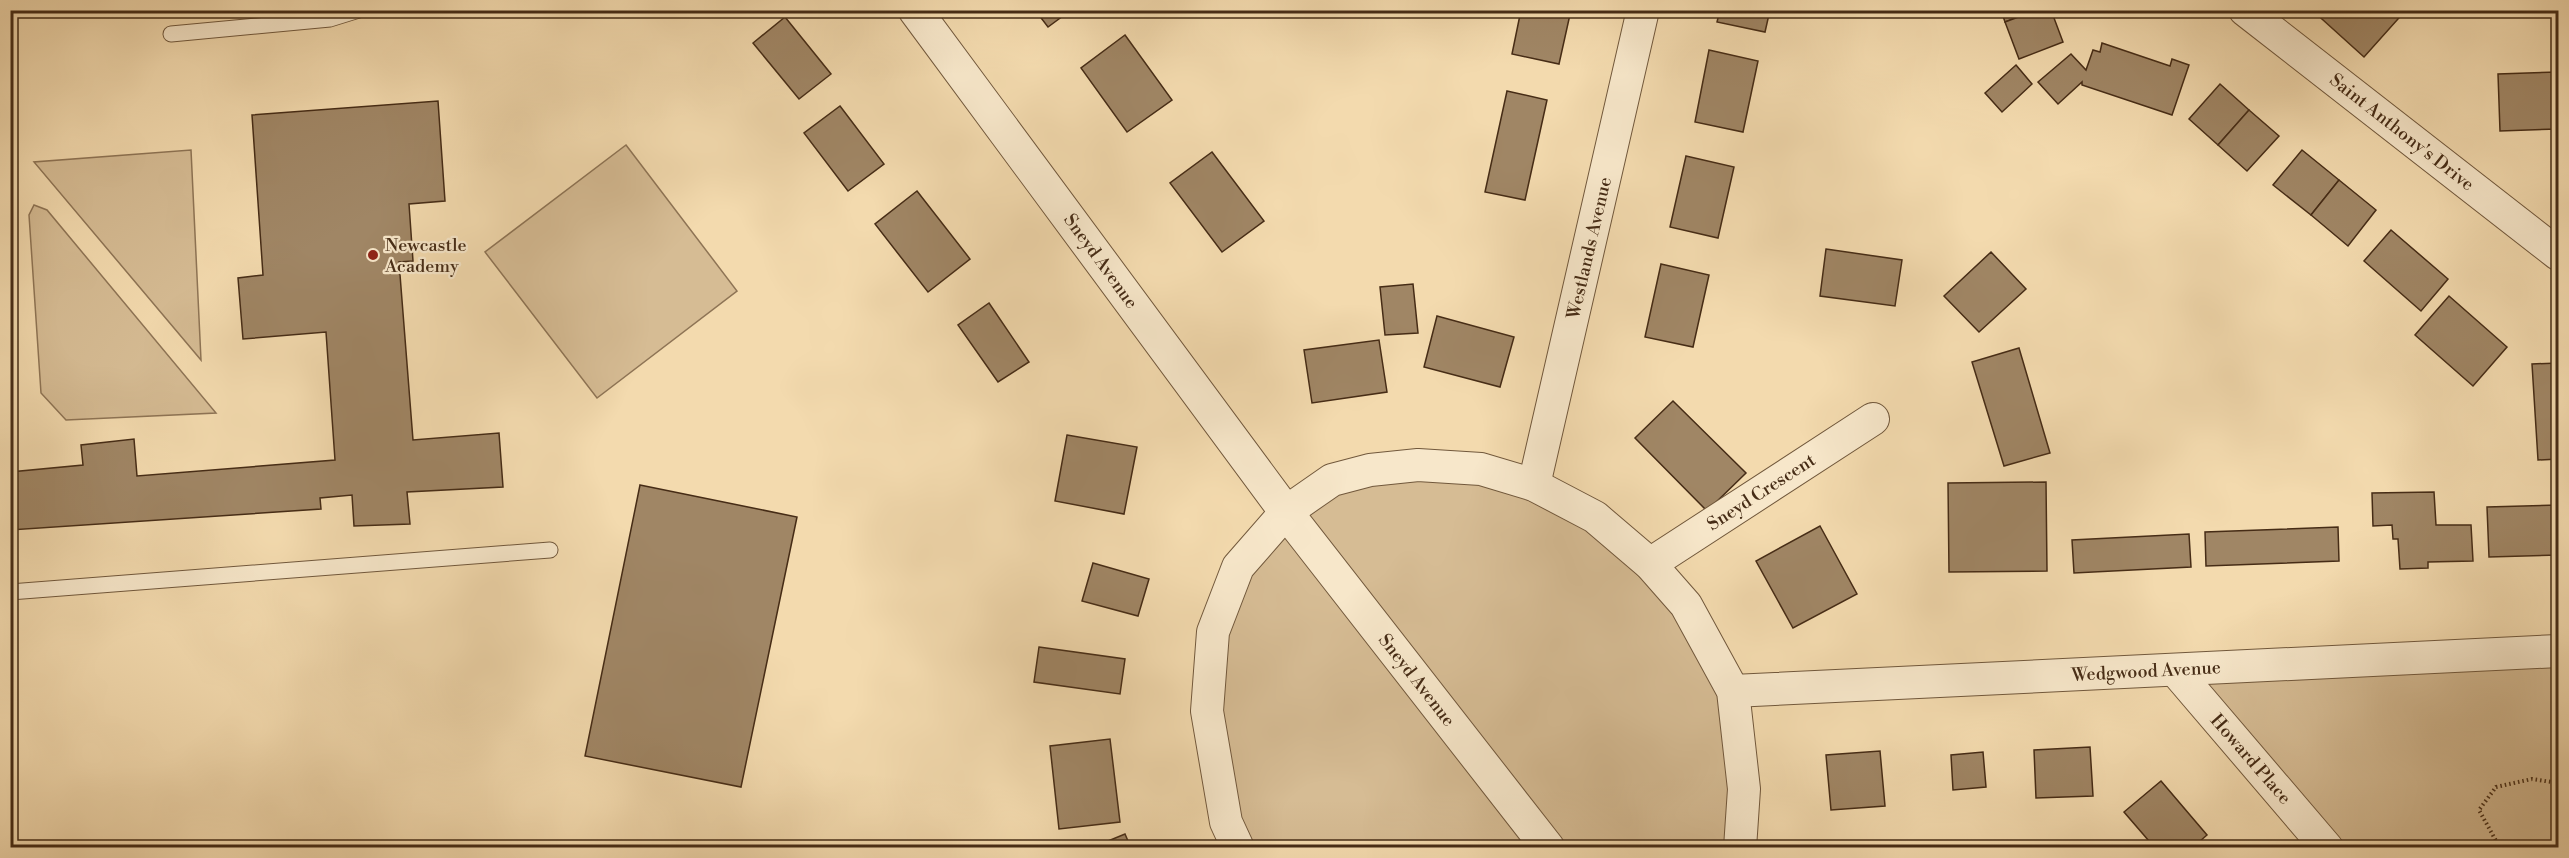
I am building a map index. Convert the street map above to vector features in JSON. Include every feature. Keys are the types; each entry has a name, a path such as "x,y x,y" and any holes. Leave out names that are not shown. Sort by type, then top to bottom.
{"street":[{"name":"Sneyd Avenue","path":"915,10 1286,512 1548,848"},
{"name":"Westlands Avenue","path":"1534,485 1643,10"},
{"name":"Saint Anthony's Drive","path":"2244,10 2559,254"},
{"name":"Sneyd Crescent","path":"1650,564 1873,419"},
{"path":"1238,848 1226,822 1207,711 1213,632 1238,567 1286,512 1332,480 1370,470 1418,465 1481,469 1534,485 1595,517 1650,564 1686,605 1733,691 1744,789 1740,848"},
{"name":"Wedgwood Avenue","path":"1733,691 2559,651"},
{"name":"Howard Place","path":"2175,670 2327,848"}],"lane":[{"path":"171,34 330,19 359,10"},
{"path":"10,592 550,550"}],"path":[{"path":"2500,848 2480,810 2496,787 2532,779 2559,783"}],"shaded area":[{"path":"626,145 737,291 597,398 485,252"},
{"path":"191,150 201,360 34,162"},
{"path":"34,205 47,210 216,413 66,420 41,393 29,215"},
{"path":"1481,469 1650,564 1733,691 1740,847 1238,847 1207,711 1238,567 1332,480"},
{"path":"2558,651 2558,847 2327,847 2175,670"}],"building":[{"path":"1035,10 1071,10 1048,27"},
{"path":"1521,10 1571,10 1559,64 1512,54"},
{"path":"1720,10 1770,10 1765,32 1717,22"},
{"path":"2001,10 2037,10 2005,22"},
{"path":"2037,10 2051,10 2063,42 2019,59 2005,22"},
{"path":"2312,10 2406,10 2364,57"},
{"path":"785,17 831,74 799,99 753,43"},
{"path":"1125,35 1172,100 1127,132 1081,68"},
{"path":"2102,43 2170,66 2172,59 2189,65 2172,115 2082,85 2082,82 2058,104 2038,82 2071,54 2086,70 2093,50 2100,52"},
{"path":"1709,50 1758,61 1743,132 1695,122"},
{"path":"2016,65 2032,84 2002,112 1985,93"},
{"path":"2558,72 2558,129 2500,131 2498,74"},
{"path":"2220,84 2249,110 2218,145 2189,119"},
{"path":"1507,91 1547,100 1525,200 1485,192"},
{"path":"438,101 445,201 409,204 413,261 399,262 413,440 499,433 503,487 407,492 410,524 354,526 352,495 320,498 321,509 10,530 10,472 83,465 81,445 134,439 137,476 335,460 326,332 243,339 238,278 263,275 252,115"},
{"path":"840,106 884,164 848,191 804,133"},
{"path":"2249,110 2279,136 2247,171 2218,145"},
{"path":"2302,150 2339,180 2311,215 2273,185"},
{"path":"1212,152 1264,221 1222,252 1170,183"},
{"path":"1686,156 1734,167 1718,238 1670,227"},
{"path":"2339,180 2376,210 2348,246 2311,215"},
{"path":"917,191 970,259 928,292 875,224"},
{"path":"2391,230 2448,279 2421,311 2364,261"},
{"path":"1826,249 1902,260 1895,306 1820,296"},
{"path":"1991,252 2026,289 1979,332 1944,296"},
{"path":"1661,264 1709,275 1693,347 1645,337"},
{"path":"1413,284 1418,333 1385,335 1380,287"},
{"path":"2449,296 2507,347 2473,386 2415,335"},
{"path":"989,303 1029,362 998,382 958,325"},
{"path":"1437,316 1514,337 1500,387 1424,367"},
{"path":"1379,340 1387,392 1312,403 1304,350"},
{"path":"2019,348 2050,453 2004,466 1972,362"},
{"path":"2558,363 2558,459 2538,460 2532,364"},
{"path":"1673,401 1746,473 1707,511 1635,438"},
{"path":"1067,435 1137,447 1124,514 1055,501"},
{"path":"2046,482 2047,571 1949,572 1948,483"},
{"path":"640,485 797,517 741,787 585,756"},
{"path":"2434,492 2436,525 2471,525 2473,561 2428,562 2428,568 2400,569 2398,539 2393,539 2392,525 2373,526 2372,493"},
{"path":"2558,505 2558,555 2489,557 2487,507"},
{"path":"1820,526 1857,594 1793,628 1756,561"},
{"path":"2338,527 2339,561 2206,566 2205,532"},
{"path":"2189,534 2191,567 2074,573 2072,540"},
{"path":"1093,563 1149,579 1138,616 1082,601"},
{"path":"1039,647 1125,659 1120,694 1034,682"},
{"path":"1110,739 1120,822 1059,829 1050,746"},
{"path":"2090,747 2093,796 2036,798 2034,750"},
{"path":"1880,751 1885,806 1831,810 1826,755"},
{"path":"1983,752 1986,787 1953,790 1951,755"},
{"path":"2161,781 2207,835 2192,848 2155,848 2124,812"},
{"path":"1125,834 1131,848 1091,848"}],"place":[{"name":"Newcastle Academy","path":"373,255"}]}
